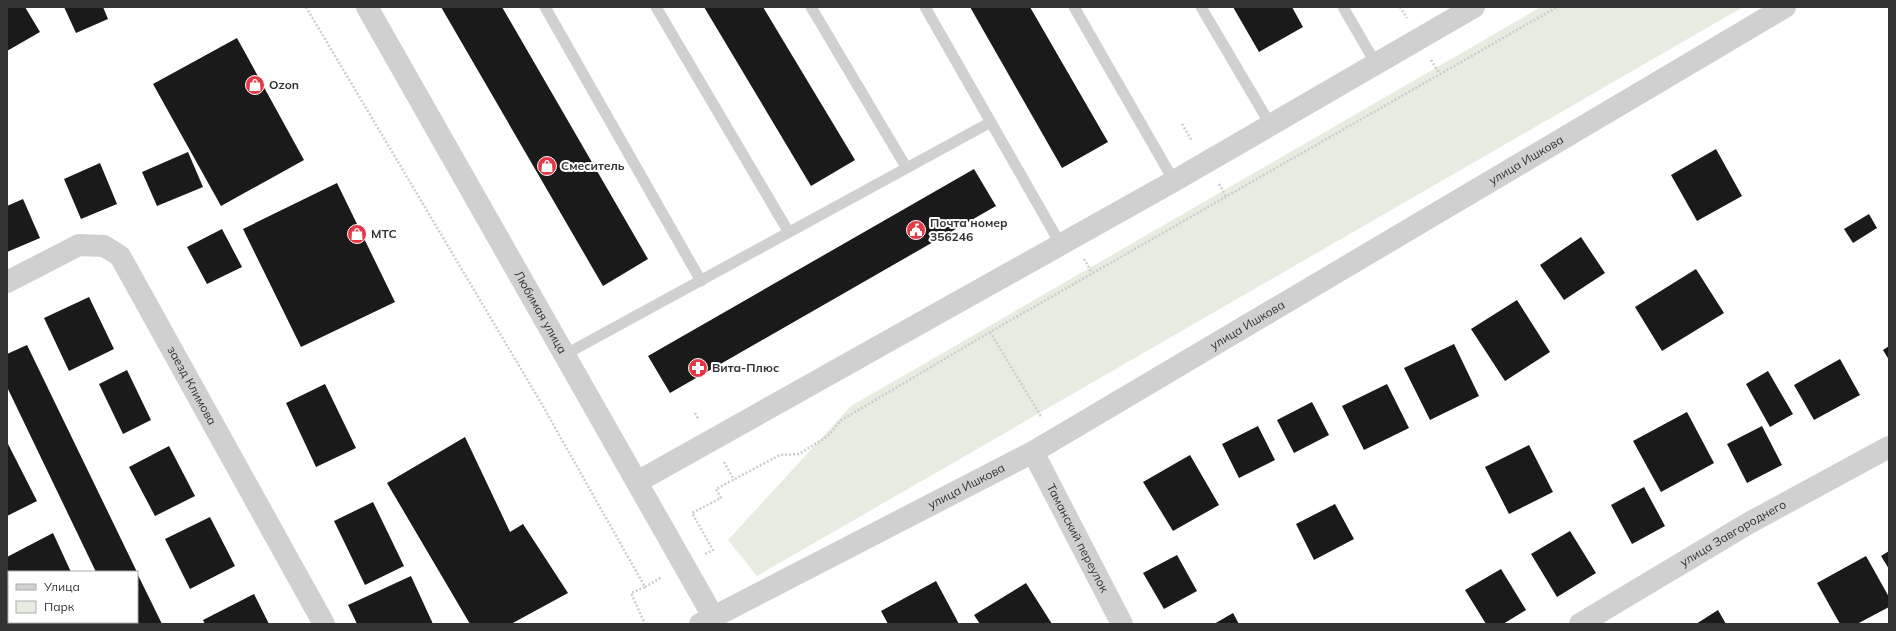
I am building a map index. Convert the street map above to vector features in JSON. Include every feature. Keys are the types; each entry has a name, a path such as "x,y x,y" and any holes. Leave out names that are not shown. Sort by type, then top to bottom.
{"street":[{"name":"Любимая улица","path":"367,7 566,354 637,482 707,621"},
{"name":"улица Ишкова","path":"707,621 1032,452 1785,7"},
{"path":"637,482 1174,181 1270,124 1376,64 1462,10"},
{"name":"заезд Климова","path":"7,282 79,245 104,246 120,256 324,624"},
{"name":"улица Завгороднего","path":"1580,624 1749,523 1889,447"},
{"name":"Таманский переулок","path":"1032,452 1122,624"}],"lane":[{"path":"545,7 701,281"},
{"path":"656,7 788,231"},
{"path":"811,7 906,167"},
{"path":"925,7 1061,244"},
{"path":"1074,7 1174,181"},
{"path":"1201,7 1270,124"},
{"path":"1343,7 1376,64"},
{"path":"566,354 701,281 788,231 990,122"}],"path":[{"path":"306,7 540,401 645,587 631,593 645,624"},
{"path":"713,550 692,513 721,498 716,489 780,455 799,454 828,436 840,421 990,332 1557,7"},
{"path":"990,332 1044,422"}],"green space":[{"path":"1541,7 1743,7 757,576 728,540 851,406"}],"building":[{"path":"7,7 25,7 40,32 7,51"},
{"path":"64,7 103,7 108,19 76,33"},
{"path":"441,7 502,7 648,259 603,286"},
{"path":"704,7 763,7 855,160 811,186"},
{"path":"970,7 1030,7 1108,142 1062,168"},
{"path":"1233,7 1292,7 1303,27 1259,52"},
{"path":"237,38 304,160 221,206 153,84"},
{"path":"1716,149 1742,196 1697,221 1671,175"},
{"path":"188,152 203,187 157,206 142,172"},
{"path":"100,163 117,204 81,219 64,179"},
{"path":"974,169 996,206 670,393 648,356"},
{"path":"337,183 395,302 301,347 243,229"},
{"path":"23,199 40,238 7,252 7,206"},
{"path":"1869,214 1877,228 1853,243 1844,229"},
{"path":"222,229 242,267 207,284 187,247"},
{"path":"1581,237 1605,273 1564,300 1540,265"},
{"path":"1696,269 1724,313 1662,351 1635,307"},
{"path":"89,297 114,349 69,371 44,318"},
{"path":"1517,300 1550,352 1505,381 1471,329"},
{"path":"1454,344 1479,396 1430,420 1404,368"},
{"path":"27,345 137,571 96,571 7,387 7,354"},
{"path":"1889,346 1889,360 1883,350"},
{"path":"1840,359 1860,395 1814,420 1794,385"},
{"path":"127,370 151,420 123,434 99,384"},
{"path":"1768,371 1793,414 1770,427 1746,384"},
{"path":"325,384 356,448 316,467 286,403"},
{"path":"1387,384 1409,428 1364,450 1342,406"},
{"path":"1312,402 1329,435 1294,453 1277,420"},
{"path":"1687,412 1714,463 1661,492 1633,441"},
{"path":"1258,426 1275,460 1239,478 1222,444"},
{"path":"1762,426 1782,465 1747,483 1727,444"},
{"path":"465,437 510,532 523,524 568,593 511,624 470,624 387,483"},
{"path":"7,442 37,501 7,516"},
{"path":"1529,445 1553,492 1509,514 1485,467"},
{"path":"169,446 195,496 155,516 129,467"},
{"path":"1190,455 1219,505 1173,531 1143,482"},
{"path":"1644,487 1665,526 1632,544 1611,505"},
{"path":"373,502 404,566 365,585 334,521"},
{"path":"1335,504 1354,539 1314,560 1296,524"},
{"path":"210,517 235,566 190,589 165,539"},
{"path":"1570,531 1596,573 1557,597 1531,554"},
{"path":"53,533 71,571 8,571 8,590 7,557"},
{"path":"1889,551 1889,569 1881,556"},
{"path":"1177,555 1197,591 1164,609 1143,573"},
{"path":"1866,556 1889,597 1889,607 1857,624 1840,624 1817,583"},
{"path":"1501,569 1526,610 1503,624 1486,624 1465,590"},
{"path":"138,575 162,624 121,624 138,623"},
{"path":"411,576 433,624 357,624 348,605"},
{"path":"936,581 959,624 888,624 881,611"},
{"path":"1026,583 1052,624 980,624 974,615"},
{"path":"254,594 269,624 205,624 203,620"},
{"path":"1718,610 1726,624 1696,624"},
{"path":"1233,613 1239,624 1214,624"},
{"path":"26,623 97,624 26,624"}],"place":[{"name":"Ozon","path":"255,85"},
{"name":"Смеситель","path":"547,166"},
{"name":"Почта номер 356246","path":"916,230"},
{"name":"МТС","path":"357,234"},
{"name":"Вита-Плюс","path":"698,368"}]}
